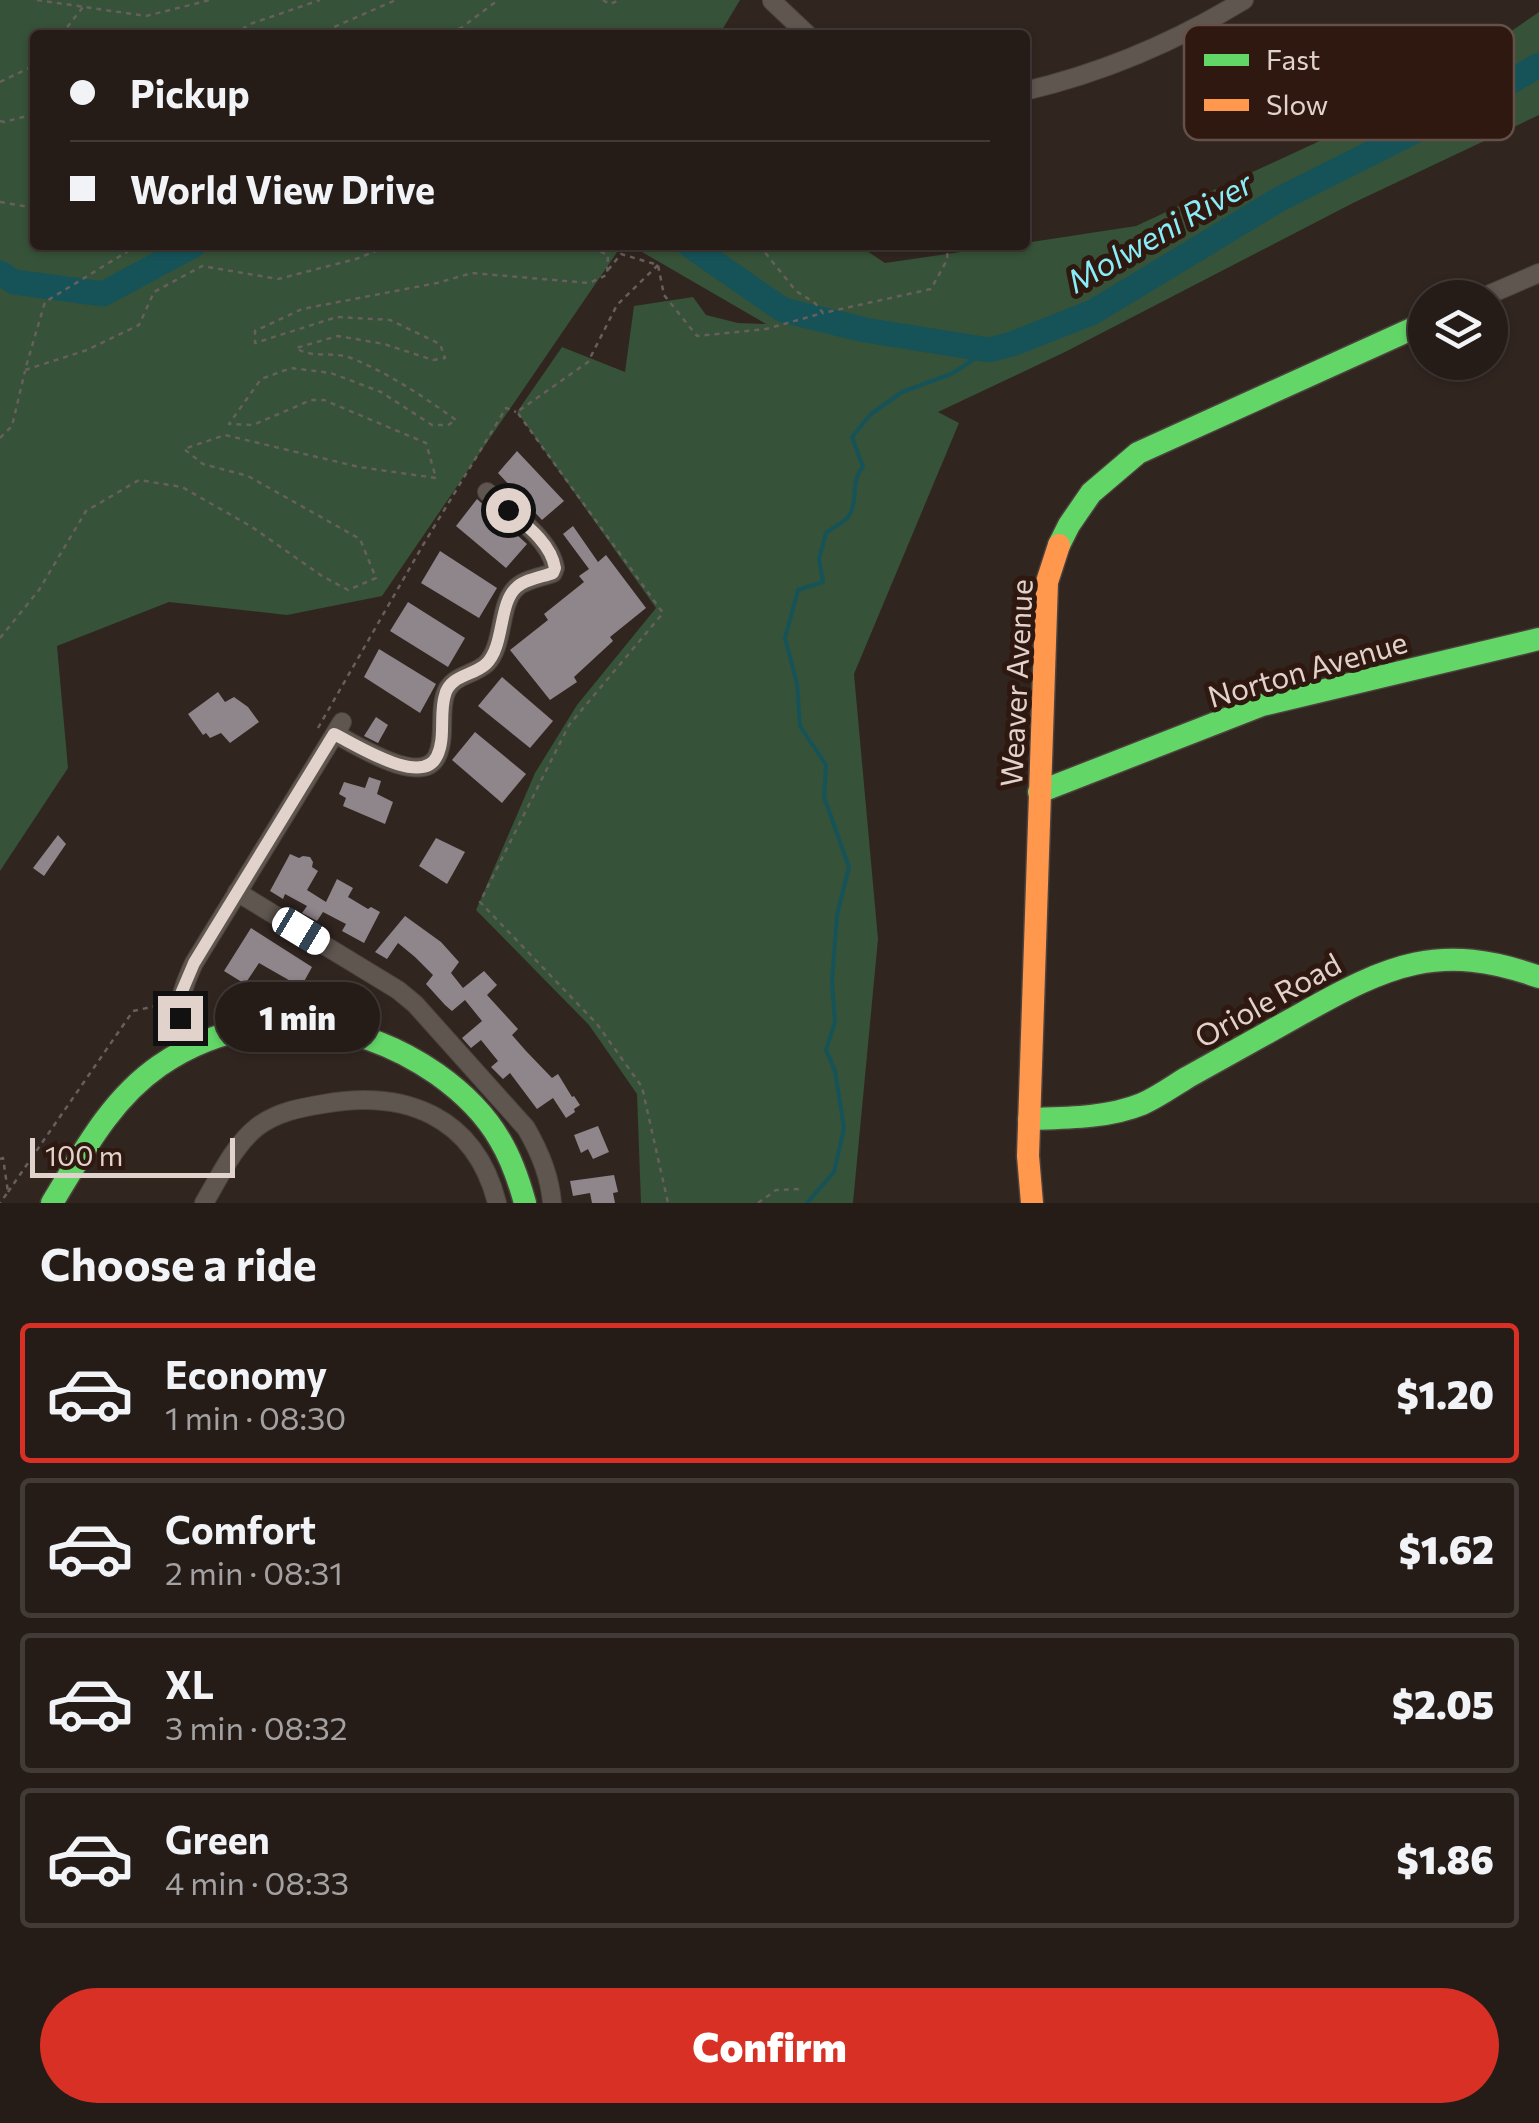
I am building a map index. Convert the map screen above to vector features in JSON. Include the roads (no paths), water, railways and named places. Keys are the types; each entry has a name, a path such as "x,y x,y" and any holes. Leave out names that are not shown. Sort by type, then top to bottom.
{"street":[{"path":"1201,25 1244,0"},
{"path":"772,1 803,30"},
{"path":"1030,90 1090,72 1184,33"},
{"path":"1508,286 1539,273"},
{"name":"Weaver Avenue","path":"1032,1203 1028,1156 1047,582 1057,549 1077,510 1105,478 1138,454 1408,331"},
{"path":"190,1050 179,1007 194,963 338,728 406,767 426,766 436,759 447,689 492,657 516,587 553,573 553,558 539,538 487,492"},
{"name":"Norton Avenue","path":"1040,792 1262,705 1539,639"},
{"path":"237,892 415,1004 526,1128 538,1149 552,1203"},
{"name":"Oriole Road","path":"1029,1118 1084,1118 1141,1104 1358,982 1394,967 1470,959 1539,977"},
{"path":"52,1203 104,1118 160,1065 233,1033 301,1025 346,1031 398,1050 448,1083 488,1123 505,1149 525,1203"},
{"path":"204,1203 243,1141 266,1120 301,1108 374,1099 424,1110 454,1130 482,1162 496,1203"}],"waterway":[{"name":"Molweni River","path":"1514,80 1539,65"},
{"name":"Molweni River","path":"696,250 783,310 865,330 989,350 1093,312 1278,200 1397,140"},
{"name":"Molweni River","path":"0,273 14,282 103,294 185,250"},
{"path":"807,1203 834,1172 844,1128 835,1071 826,1050 835,1022 832,982 837,915 849,867 824,797 826,765 800,726 797,684 785,638 798,590 823,582 819,559 826,533 851,511 863,467 852,437 871,414 902,392 951,374 989,350"}]}
